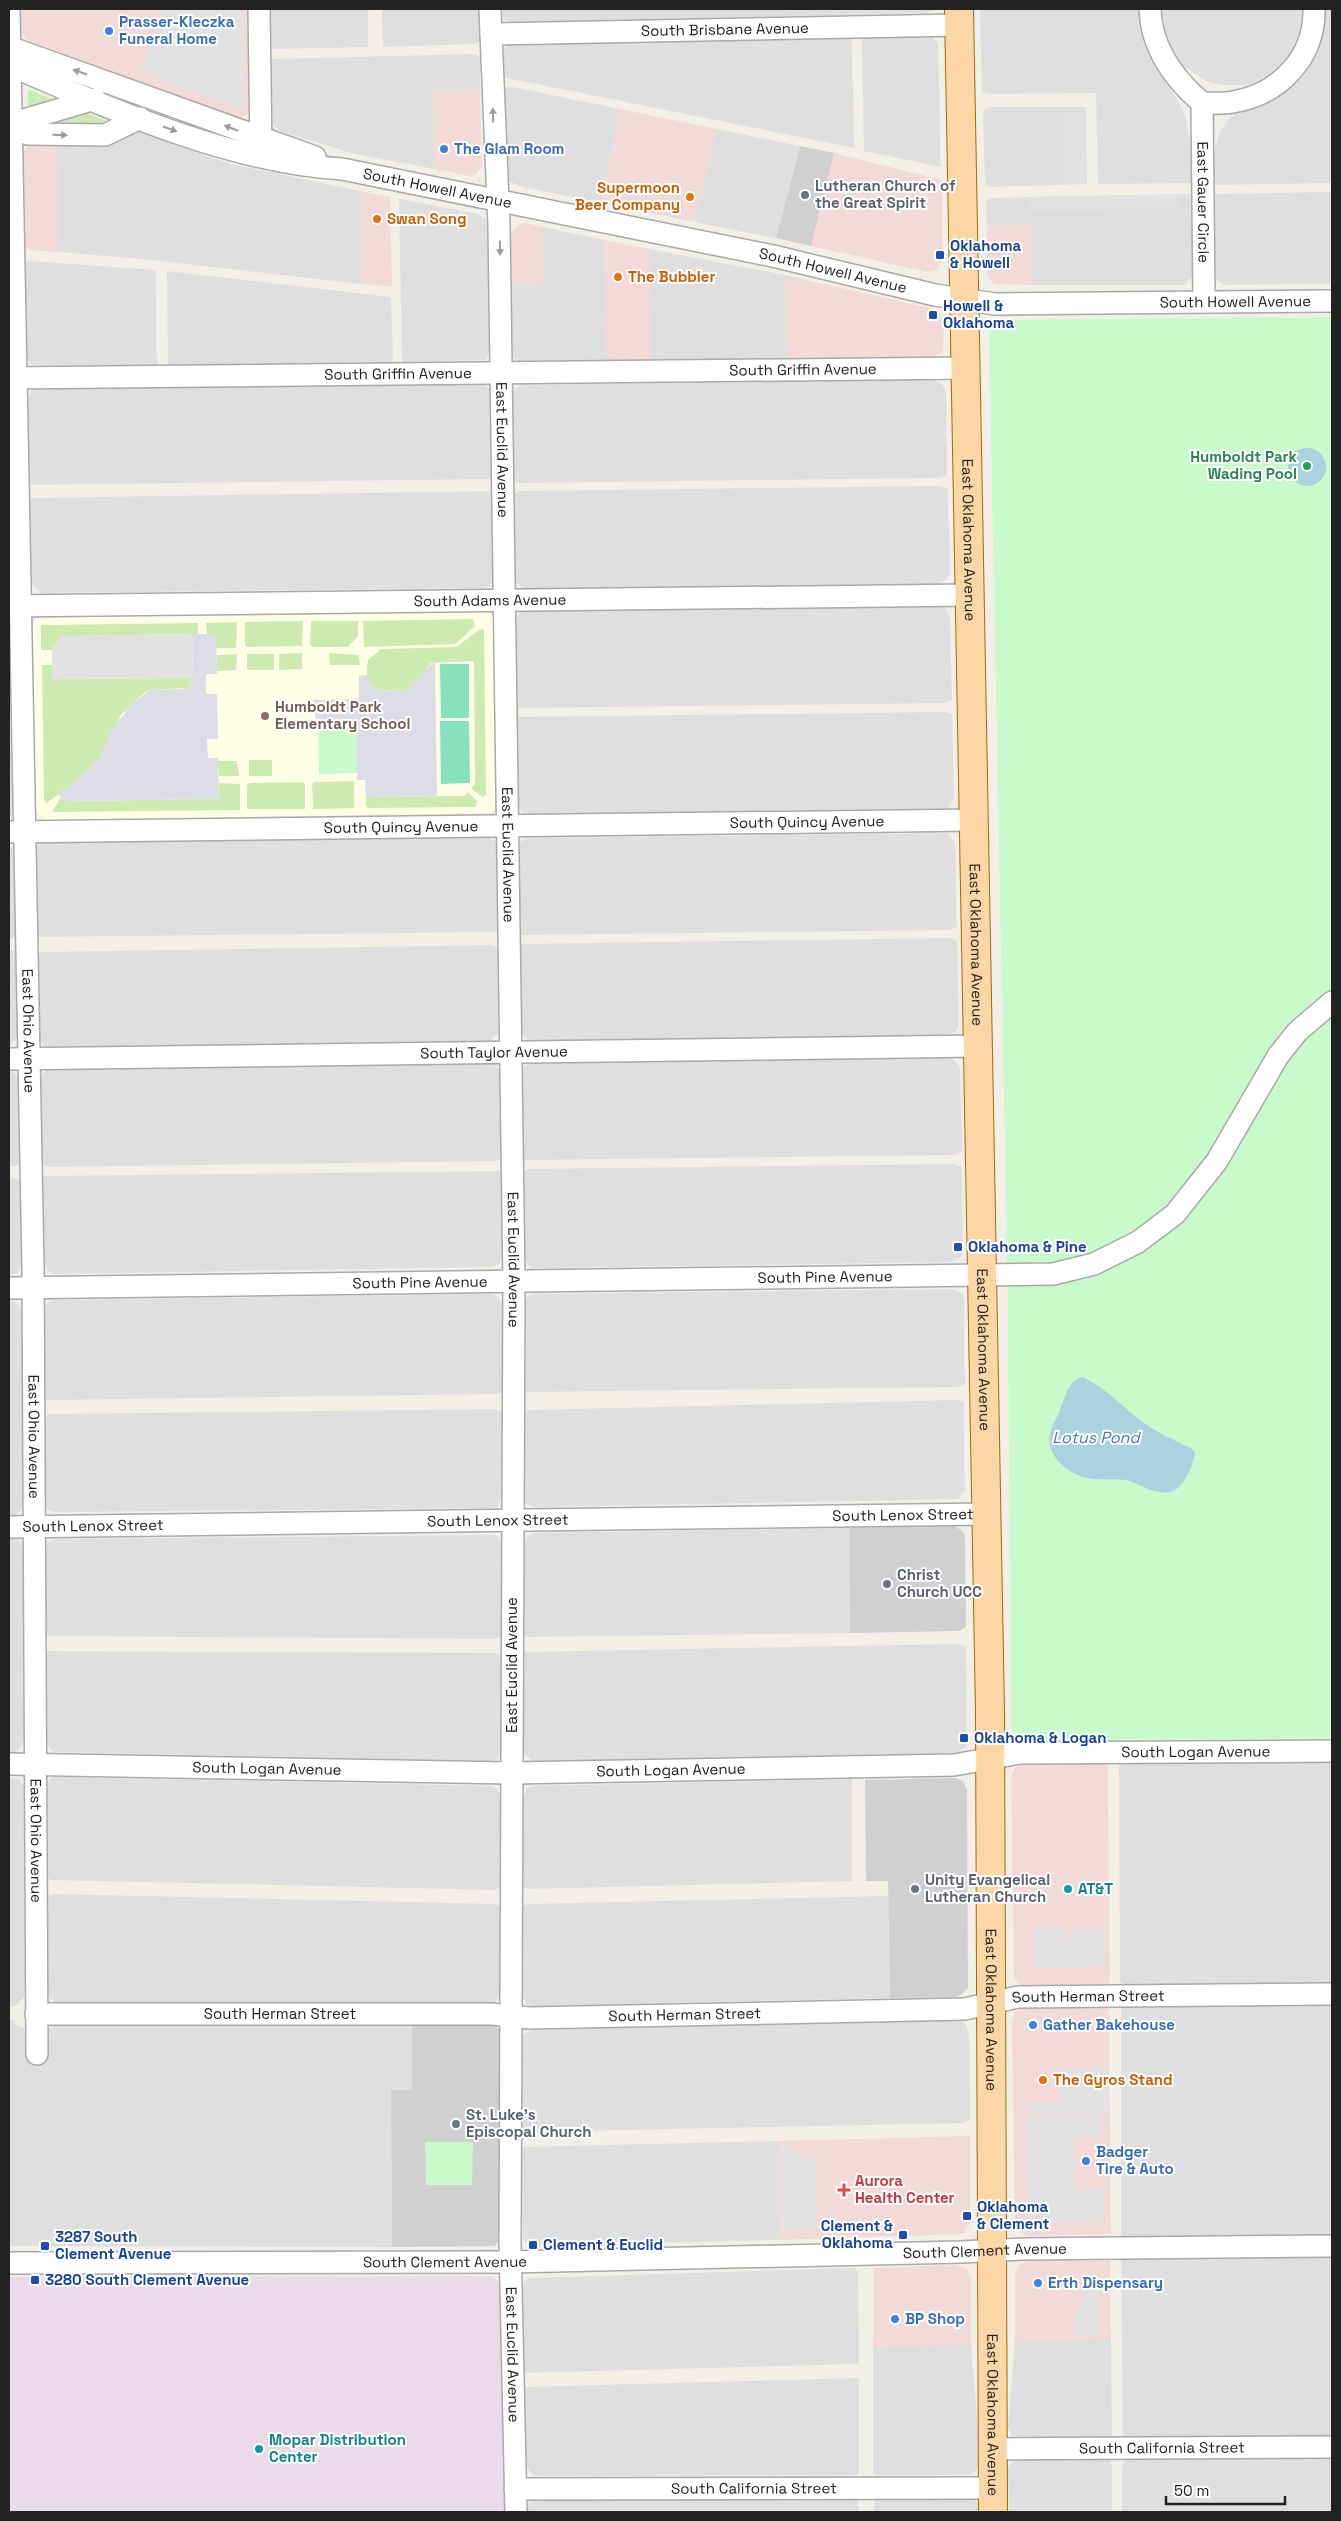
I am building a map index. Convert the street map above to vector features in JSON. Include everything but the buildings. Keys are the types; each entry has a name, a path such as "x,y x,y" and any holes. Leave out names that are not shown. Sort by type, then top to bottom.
{"main road":[{"name":"East Oklahoma Avenue","path":"959,17 967,368 990,1758 993,2500"}],"street":[{"name":"East Ohio Avenue","path":"9,9 19,1059 33,1288 37,2054"},
{"path":"259,9 261,148"},
{"name":"East Euclid Avenue","path":"490,9 501,374 514,1281 510,2262 516,2512"},
{"path":"1150,9 1156,43 1166,64 1182,86 1202,102 1232,103 1263,94 1286,78 1302,58 1314,24 1314,9"},
{"name":"South Brisbane Avenue","path":"491,41 959,17"},
{"name":"South Howell Avenue","path":"9,56 126,88 261,148"},
{"name":"South Howell Avenue","path":"9,56 91,100 226,148 261,148 306,154 342,169 773,256 935,295 995,304 1332,301"},
{"path":"10,128 26,119 126,88"},
{"name":"East Gauer Circle","path":"1202,102 1204,301"},
{"path":"10,128 28,134 105,135 140,118"},
{"name":"South Griffin Avenue","path":"12,378 967,368"},
{"name":"South Adams Avenue","path":"15,606 971,595"},
{"name":"South Quincy Avenue","path":"16,832 975,820"},
{"name":"South Pine Avenue","path":"9,1288 1053,1274 1094,1264 1138,1242 1175,1214 1217,1161 1278,1056 1297,1032 1332,1002"},
{"name":"South Taylor Avenue","path":"19,1059 979,1046"},
{"name":"South Lenox Street","path":"9,1527 513,1522 986,1514"},
{"name":"South Logan Avenue","path":"9,1764 512,1773 954,1766 1020,1753 1332,1751"},
{"name":"South Herman Street","path":"36,2014 492,2014 539,2018 965,2009 1018,1997 1332,1994"},
{"name":"South Clement Avenue","path":"9,2262 510,2262 991,2250 1332,2246"},
{"name":"South California Street","path":"992,2449 1332,2447"},
{"name":"South California Street","path":"515,2489 993,2500"}],"shaded area":[{"path":"20,9 248,9 249,113 239,118 27,40 20,30"},
{"path":"156,9 242,9 244,111 140,73 158,24 168,28"},
{"path":"270,9 368,9 368,47 274,49 271,47"},
{"path":"382,9 479,9 480,41 475,44 383,47"},
{"path":"502,9 934,9 927,13 511,22 504,19"},
{"path":"980,9 1140,9 1140,28 1145,48 1154,66 1178,100 1186,119 1190,140 1191,183 1098,184 1096,93 989,94 982,92"},
{"path":"1162,9 1302,9 1301,28 1292,54 1273,73 1248,85 1221,85 1206,81 1181,64 1171,51 1166,37"},
{"path":"1325,9 1332,9 1332,183 1212,185 1212,157 1220,132 1228,120 1239,112 1272,101 1296,84 1307,72 1320,46"},
{"path":"862,36 927,36 932,37 938,44 941,167 864,151"},
{"path":"852,37 854,148 502,77 502,52 507,45 511,44"},
{"path":"475,54 480,56 480,90 434,91 435,169 351,153 280,131 273,124 271,59"},
{"path":"512,87 620,109 601,203 523,187 508,181 502,88"},
{"path":"480,90 482,167 475,175 469,176 435,169 433,91"},
{"path":"989,107 1086,107 1087,184 989,187 985,183 983,111"},
{"path":"620,109 717,129 694,222 601,203"},
{"path":"1065,112 1086,112 1086,183 1065,183"},
{"path":"717,129 800,146 776,238 694,222"},
{"path":"134,131 231,164 360,191 361,284 141,259 58,252 57,145 103,146"},
{"path":"57,145 58,252 30,250 25,247 23,153 28,146"},
{"path":"800,146 834,153 811,246 776,238"},
{"path":"834,153 942,180 943,258 937,270 927,272 811,246"},
{"path":"360,191 390,197 392,287 361,284"},
{"path":"1332,192 1332,284 1225,285 1216,279 1213,194"},
{"path":"1179,194 1179,209 1030,211 1030,197"},
{"path":"1191,194 1193,276 1184,285 1032,285 1030,224 987,225 986,202 991,198"},
{"path":"399,199 478,214 486,219 489,229 490,352 485,360 402,362"},
{"path":"526,223 542,227 543,285 511,285 511,233 518,225"},
{"path":"1030,224 1032,285 994,284 987,274 987,225"},
{"path":"542,227 604,240 607,363 522,362 513,358 511,285 543,285"},
{"path":"604,240 649,249 651,362 607,363"},
{"path":"649,249 785,275 788,360 651,362"},
{"path":"31,261 156,270 157,365 32,365 27,358 25,263"},
{"path":"167,271 391,297 393,362 168,365"},
{"path":"785,275 933,309 939,313 944,322 943,351 933,358 788,360"},
{"path":"934,380 942,384 946,392 947,475 940,478 520,483 513,480 512,394 514,390 522,385"},
{"path":"486,385 491,393 492,477 487,479 34,485 30,483 28,398 32,390"},
{"path":"940,486 948,489 950,572 947,579 938,584 525,589 516,583 515,579 514,494 520,491"},
{"path":"493,491 493,580 489,586 484,588 41,593 31,584 30,501 34,498"},
{"path":"944,607 950,617 952,700 944,703 516,708 516,620 520,613 525,611"},
{"name":"Humboldt Park Elementary School","path":"489,611 495,620 497,806 492,813 46,820 36,813 32,626 37,616"},
{"path":"9,621 11,626 12,714 9,714"},
{"path":"192,634 193,678 52,679 52,647 62,636"},
{"path":"192,634 216,634 217,674 206,674 206,694 217,694 218,739 207,739 208,758 218,758 219,799 65,801 58,794 76,781 100,758 112,729 132,704 150,690 183,689 191,685 193,678"},
{"path":"435,661 437,796 366,797 365,780 357,780 356,727 314,728 313,720 316,720 313,700 359,699 359,676 368,675 370,686 376,690 404,691"},
{"path":"945,712 952,714 954,799 948,808 528,814 523,813 518,805 516,717"},
{"path":"9,725 12,727 13,812 9,819"},
{"path":"948,833 955,842 957,927 949,930 520,935 518,846 521,841 528,838"},
{"path":"486,836 495,841 497,846 498,932 37,937 36,852 37,847 45,842"},
{"path":"9,844 14,852 15,937 9,940"},
{"path":"950,938 957,941 959,1025 956,1031 946,1036 530,1041 526,1039 521,1031 520,944"},
{"path":"492,945 498,948 499,1032 490,1041 49,1047 44,1046 39,1038 38,954 42,952"},
{"path":"9,950 16,951 17,1038 9,1047"},
{"path":"953,1059 960,1068 962,1152 954,1155 523,1160 521,1072 523,1067 531,1063"},
{"path":"495,1064 500,1072 501,1158 496,1161 47,1167 41,1164 40,1079 42,1074 50,1068"},
{"path":"9,1070 16,1074 18,1079 20,1164 15,1166 9,1166"},
{"path":"954,1164 962,1167 963,1250 961,1257 952,1262 533,1268 524,1258 523,1173 528,1169"},
{"path":"501,1171 502,1258 500,1263 492,1267 54,1274 49,1272 43,1264 42,1176"},
{"path":"9,1177 20,1180 22,1264 17,1273 12,1274 9,1274"},
{"path":"952,1289 962,1294 964,1300 965,1384 957,1387 524,1392 524,1303 529,1295"},
{"path":"492,1294 497,1296 503,1304 502,1392 496,1394 49,1400 44,1398 44,1310 46,1305 53,1300"},
{"path":"9,1301 17,1303 22,1310 23,1504 21,1510 14,1516 9,1516"},
{"path":"958,1400 964,1402 965,1490 958,1499 534,1507 525,1503 524,1412 529,1410"},
{"path":"497,1409 502,1411 502,1499 497,1507 493,1508 55,1512 49,1510 44,1503 44,1417 49,1414"},
{"path":"953,1526 962,1530 965,1536 966,1627 959,1631 850,1633 849,1528"},
{"path":"849,1528 850,1633 529,1637 523,1635 524,1543 529,1535 534,1533"},
{"path":"497,1536 502,1543 502,1636 496,1639 50,1636 45,1634 45,1548 50,1541 55,1539"},
{"path":"9,1537 18,1539 23,1548 24,1740 19,1750 14,1752 9,1752"},
{"path":"959,1644 966,1647 967,1741 966,1747 955,1753 533,1761 524,1754 523,1652"},
{"path":"46,1651 496,1653 502,1656 501,1754 498,1759 492,1761 55,1752 51,1750 46,1740"},
{"path":"1332,1762 1332,2512 1122,2512 1122,2467 1125,2459 1125,2438 1123,2434 1121,2261 1121,2011 1123,1985 1120,1981 1119,1766 1122,1763"},
{"path":"1023,1764 1106,1764 1108,1767 1110,1981 1107,1985 1026,1986 1021,1985 1014,1978 1011,1777 1015,1768"},
{"path":"55,1777 492,1786 497,1789 502,1798 501,1887 495,1890 51,1880 46,1877 46,1788 50,1779"},
{"path":"9,1778 19,1779 25,1788 25,1992 24,1997 15,2006 9,2006"},
{"path":"955,1778 963,1781 967,1791 968,1988 956,1997 890,1998 888,1881 866,1881 865,1780"},
{"path":"852,1779 852,1881 528,1889 523,1887 523,1799 527,1788 532,1786"},
{"path":"51,1894 495,1904 501,1907 500,1994 495,2002 489,2003 57,2003 49,1998 47,1993 47,1897"},
{"path":"888,1896 890,1998 533,2006 527,2004 523,1999 523,1906 528,1904"},
{"path":"1035,1928 1064,1928 1064,1938 1071,1938 1071,1928 1105,1928 1105,1967 1035,1968"},
{"path":"1027,2007 1109,2007 1111,2234 1027,2236 1015,2227 1012,2024 1015,2012"},
{"path":"9,2020 14,2020 15,2024 24,2028 28,2058 49,2029 56,2024 412,2024 412,2090 391,2091 392,2247 9,2246"},
{"path":"956,2020 965,2023 969,2034 970,2120 962,2123 528,2132 522,2130 522,2040 524,2034 532,2030"},
{"path":"412,2024 490,2024 499,2029 500,2238 495,2246 392,2247 391,2090 412,2090"},
{"path":"1109,2068 1109,2114 1027,2113 1027,2103 1058,2103 1058,2069"},
{"path":"1027,2115 1102,2115 1102,2137 1074,2137 1074,2190 1103,2190 1103,2222 1040,2223 1040,2213 1028,2212"},
{"path":"970,2136 970,2222 963,2234 779,2240 778,2141"},
{"path":"778,2141 779,2240 530,2246 523,2240 522,2147"},
{"path":"782,2142 806,2160 817,2155 817,2228 781,2229"},
{"path":"1027,2261 1110,2261 1111,2339 1015,2340 1015,2273 1019,2265"},
{"path":"957,2265 967,2269 971,2279 971,2344 873,2348 874,2268"},
{"path":"855,2268 858,2272 859,2364 524,2373 523,2288 525,2280 528,2278"},
{"path":"1084,2272 1098,2272 1098,2335 1074,2335 1074,2313 1077,2313 1077,2306 1084,2305"},
{"path":"491,2276 501,2284 506,2512 9,2512 9,2277"},
{"path":"1111,2339 1112,2434 1109,2438 1012,2436 1008,2427 1015,2340"},
{"path":"971,2344 978,2430 978,2468 976,2471 970,2475 876,2475 873,2471 873,2348"},
{"path":"859,2378 859,2471 857,2475 536,2476 532,2475 527,2467 525,2387"},
{"path":"1109,2459 1112,2466 1112,2512 1009,2512 1008,2468 1013,2461"},
{"path":"875,2497 968,2497 977,2502 979,2512 874,2512"},
{"path":"857,2498 859,2512 527,2512 529,2503 537,2499"}],"green space":[{"path":"28,89 56,101 28,111"},
{"path":"78,110 110,122 107,126 39,124"},
{"path":"1332,317 1332,1738 1022,1740 1012,1731 1011,1723 1008,1308 989,331 993,323 999,320"},
{"path":"473,619 475,626 455,644 364,647 363,621"},
{"path":"303,621 302,646 247,647 245,645 245,622"},
{"path":"311,621 358,621 358,636 348,647 313,647 310,644"},
{"path":"237,622 236,648 216,648 216,634 207,634 206,623"},
{"path":"198,623 198,634 63,636 52,647 52,650 41,650 41,625"},
{"path":"482,628 484,630 486,795 483,797 471,789 475,784 474,661 431,663 418,680 404,691 375,690 368,680 367,672 368,660 381,649 456,647"},
{"path":"302,653 302,669 279,670 279,654"},
{"path":"329,653 359,655 360,665 330,665"},
{"path":"237,654 236,670 217,671 217,655"},
{"path":"247,654 274,654 274,670 247,670"},
{"path":"440,664 469,664 469,718 441,718"},
{"path":"42,665 52,665 53,679 193,678 191,685 187,688 150,690 144,693 121,715 100,758 76,781 47,803 44,801"},
{"path":"440,721 469,721 470,783 441,784"},
{"path":"356,727 357,773 319,774 318,728"},
{"path":"249,760 272,760 272,776 249,776"},
{"path":"218,761 237,761 239,776 219,776"},
{"path":"354,781 354,808 313,809 312,784 314,782"},
{"path":"303,782 305,784 305,809 247,809 247,785 250,783"},
{"path":"219,783 240,784 240,810 52,812 61,797 65,801 219,799"},
{"path":"468,792 477,801 476,807 368,808 366,806 366,797 464,796"},
{"path":"425,2142 473,2142 472,2185 426,2185"}],"water":[{"name":"Humboldt Park Wading Pool","path":"1307,448 1320,454 1326,467 1320,480 1307,486 1294,480 1288,467 1294,454"},
{"name":"Lotus Pond","path":"1082,1377 1100,1387 1152,1429 1192,1449 1195,1453 1193,1463 1185,1480 1177,1489 1161,1492 1126,1480 1088,1478 1072,1472 1059,1462 1050,1447 1051,1430 1070,1386"}],"place":[{"name":"Prasser-Kleczka Funeral Home","path":"109,31"},
{"name":"The Glam Room","path":"444,149"},
{"name":"Lutheran Church of the Great Spirit","path":"805,195"},
{"name":"Supermoon Beer Company","path":"690,197"},
{"name":"Swan Song","path":"377,219"},
{"name":"Oklahoma & Howell","path":"940,255"},
{"name":"The Bubbler","path":"618,277"},
{"name":"Howell & Oklahoma","path":"933,315"},
{"name":"Humboldt Park Wading Pool","path":"1307,466"},
{"name":"Humboldt Park Elementary School","path":"265,716"},
{"name":"Oklahoma & Pine","path":"958,1247"},
{"name":"Christ Church UCC","path":"887,1584"},
{"name":"Oklahoma & Logan","path":"964,1738"},
{"name":"Unity Evangelical Lutheran Church","path":"915,1889"},
{"name":"AT&T","path":"1068,1889"},
{"name":"Gather Bakehouse","path":"1033,2025"},
{"name":"The Gyros Stand","path":"1043,2080"},
{"name":"St. Luke's Episcopal Church","path":"456,2124"},
{"name":"Badger Tire & Auto","path":"1086,2161"},
{"name":"Aurora Health Center","path":"844,2190"},
{"name":"Oklahoma & Clement","path":"967,2216"},
{"name":"Clement & Oklahoma","path":"903,2235"},
{"name":"Clement & Euclid","path":"533,2245"},
{"name":"3287 South Clement Avenue","path":"45,2246"},
{"name":"3280 South Clement Avenue","path":"35,2280"},
{"name":"Erth Dispensary","path":"1038,2283"},
{"name":"BP Shop","path":"895,2319"},
{"name":"Mopar Distribution Center","path":"259,2449"}]}
